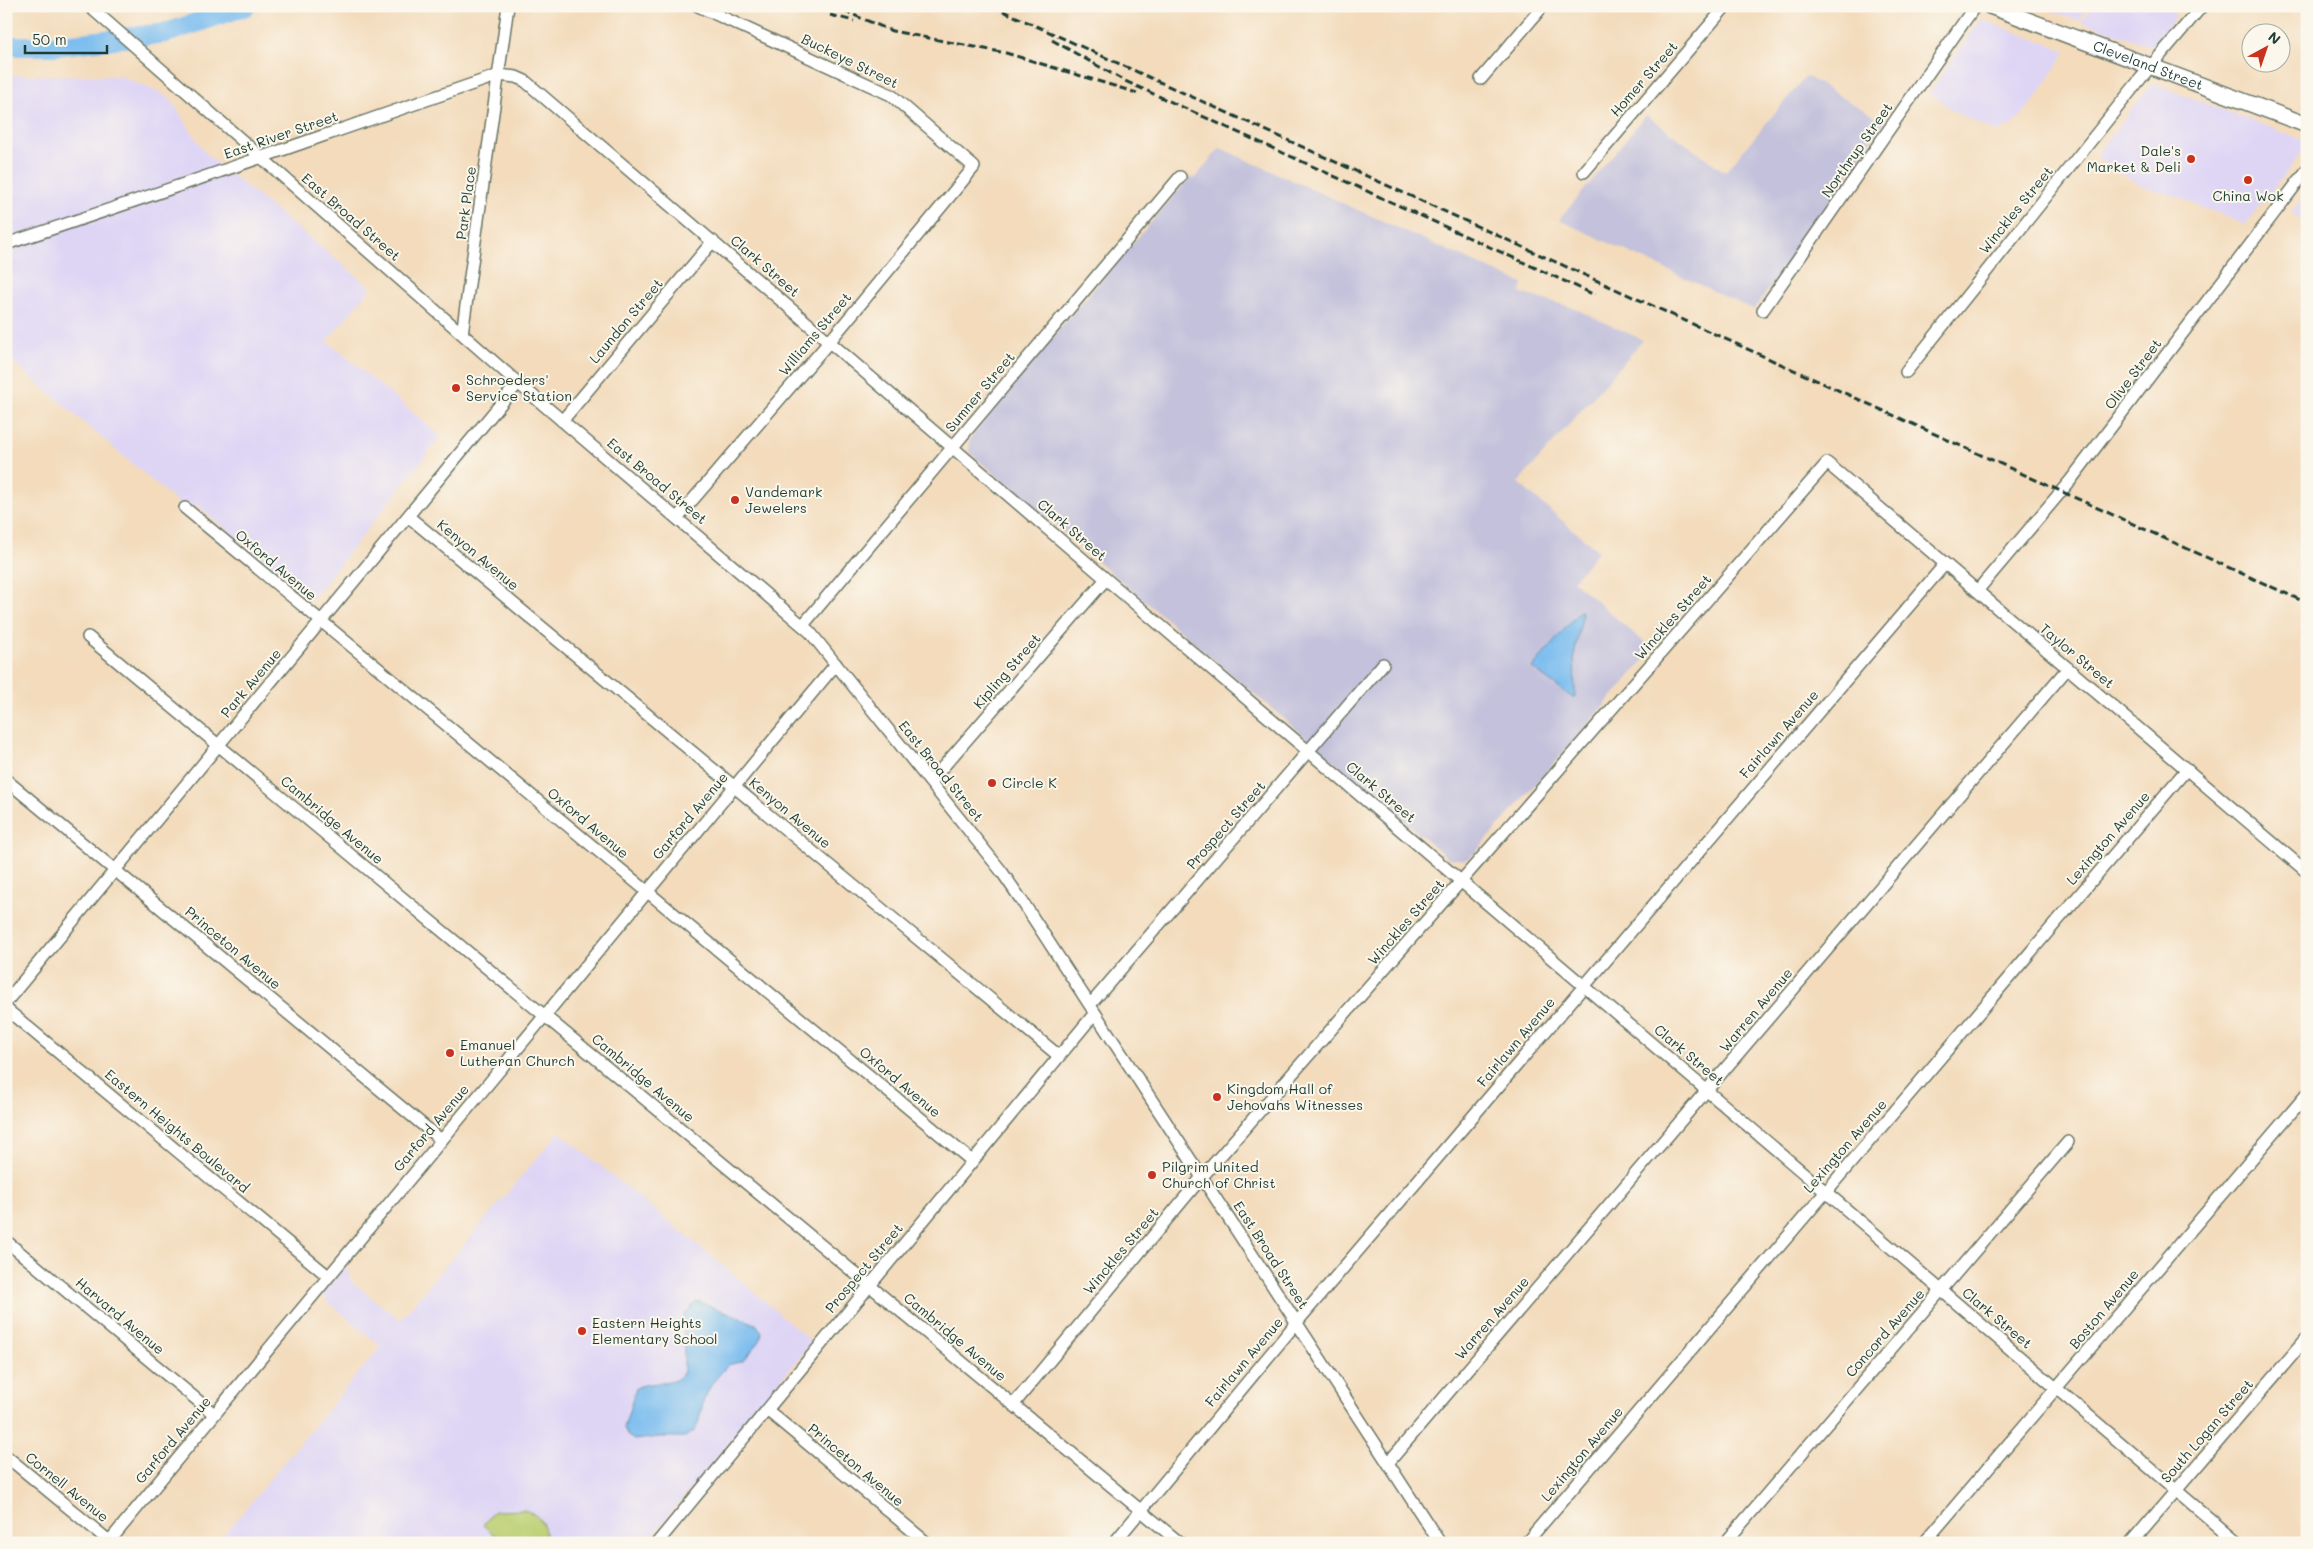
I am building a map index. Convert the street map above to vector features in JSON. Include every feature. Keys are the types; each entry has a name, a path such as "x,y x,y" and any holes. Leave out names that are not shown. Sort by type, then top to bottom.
{"main road":[{"name":"Cleveland Street","path":"1999,8 2307,125"}],"street":[{"name":"East Broad Street","path":"89,6 518,383 803,626 836,664 1002,872 1440,1543"},
{"path":"499,75 508,6"},
{"name":"Buckeye Street","path":"698,6 891,95 974,167"},
{"path":"1481,80 1543,6"},
{"name":"Homer Street","path":"1584,172 1726,6"},
{"name":"Northrup Street","path":"1763,310 1975,6"},
{"name":"Winckles Street","path":"1906,372 2151,66 2202,6"},
{"name":"East River Street","path":"6,244 185,185 260,157 499,75"},
{"name":"Clark Street","path":"499,75 516,77 536,89 1106,579 2238,1543"},
{"name":"Park Place","path":"462,334 499,75"},
{"name":"Williams Street","path":"677,518 830,341 974,167"},
{"name":"Olive Street","path":"1977,591 2070,481 2307,170"},
{"name":"Sumner Street","path":"803,626 1180,177"},
{"name":"Laundon Street","path":"562,420 713,241"},
{"name":"Park Avenue","path":"6,1002 518,383"},
{"name":"Winckles Street","path":"1013,1404 1202,1177 1827,463"},
{"name":"Taylor Street","path":"1827,463 2307,872"},
{"name":"Oxford Avenue","path":"185,508 972,1161"},
{"name":"Kenyon Avenue","path":"409,517 1059,1056"},
{"name":"Fairlawn Avenue","path":"1114,1543 1297,1322 1945,564"},
{"name":"Kipling Street","path":"930,782 1106,579"},
{"name":"Cambridge Avenue","path":"88,636 1180,1543"},
{"name":"Garford Avenue","path":"108,1542 836,664"},
{"name":"Prospect Street","path":"657,1543 1059,1056 1093,1009 1383,664"},
{"name":"Warren Avenue","path":"1388,1463 2068,668"},
{"name":"Lexington Avenue","path":"1526,1543 2187,770"},
{"name":"Princeton Avenue","path":"6,780 441,1140"},
{"name":"Eastern Heights Boulevard","path":"6,1009 328,1276"},
{"name":"Boston Avenue","path":"1924,1543 2307,1094"},
{"name":"Concord Avenue","path":"1725,1543 2068,1142"},
{"name":"Harvard Avenue","path":"6,1241 214,1414"},
{"name":"South Logan Street","path":"2131,1543 2307,1338"},
{"name":"Princeton Avenue","path":"767,1410 927,1543"},
{"name":"Cornell Avenue","path":"6,1456 108,1542"}],"shaded area":[{"path":"2039,6 2088,6 2078,21"},
{"path":"2092,6 2163,6 2177,15 2151,46 2081,21"},
{"path":"1981,19 2066,51 2037,97 2013,125 1997,132 1957,113 1929,93"},
{"path":"6,76 121,76 169,97 206,154 371,288 327,341 441,436 311,600 197,505 183,507 6,356"},
{"path":"1806,76 1884,122 1754,310 1559,220 1646,115 1725,172"},
{"path":"2152,83 2305,141 2305,148 2245,225 2179,197 2147,188 2115,171 2096,155"},
{"path":"1220,148 1523,284 1520,293 1571,307 1643,340 1518,483 1598,551 1573,581 1653,650 1475,853 1465,860 1448,858 969,452 970,439 1042,349 1191,176 1194,179"},
{"path":"2307,193 2307,224 2291,212"},
{"name":"Eastern Heights Elementary School","path":"559,1132 745,1284 812,1342 646,1543 217,1543 381,1346 328,1302 322,1293 346,1265 351,1281 400,1320"}],"green space":[{"path":"524,1510 530,1512 541,1522 545,1532 544,1543 504,1543 483,1525 494,1511"}],"water":[{"path":"1581,610 1582,616 1574,655 1575,696 1573,698 1532,668"},
{"path":"700,1302 756,1324 762,1332 760,1341 743,1361 728,1365 712,1383 704,1399 698,1424 694,1431 685,1437 659,1437 634,1440 628,1436 624,1428 636,1388 642,1385 670,1382 680,1377 684,1371 684,1315 695,1303"}],"waterway":[{"path":"6,46 55,46 166,33 246,6"}],"railway":[{"path":"832,6 892,31 1006,53 1137,93"},
{"path":"992,6 2307,603"},
{"path":"830,15 854,21"},
{"path":"1052,40 1123,80 1595,295"}],"place":[{"name":"Dale's Market & Deli","path":"2191,159"},
{"name":"China Wok","path":"2248,180"},
{"name":"Schroeders' Service Station","path":"456,388"},
{"name":"Vandemark Jewelers","path":"735,500"},
{"name":"Circle K","path":"992,783"},
{"name":"Emanuel Lutheran Church","path":"450,1053"},
{"name":"Kingdom Hall of Jehovahs Witnesses","path":"1217,1097"},
{"name":"Pilgrim United Church of Christ","path":"1152,1175"},
{"name":"Eastern Heights Elementary School","path":"582,1331"}]}
